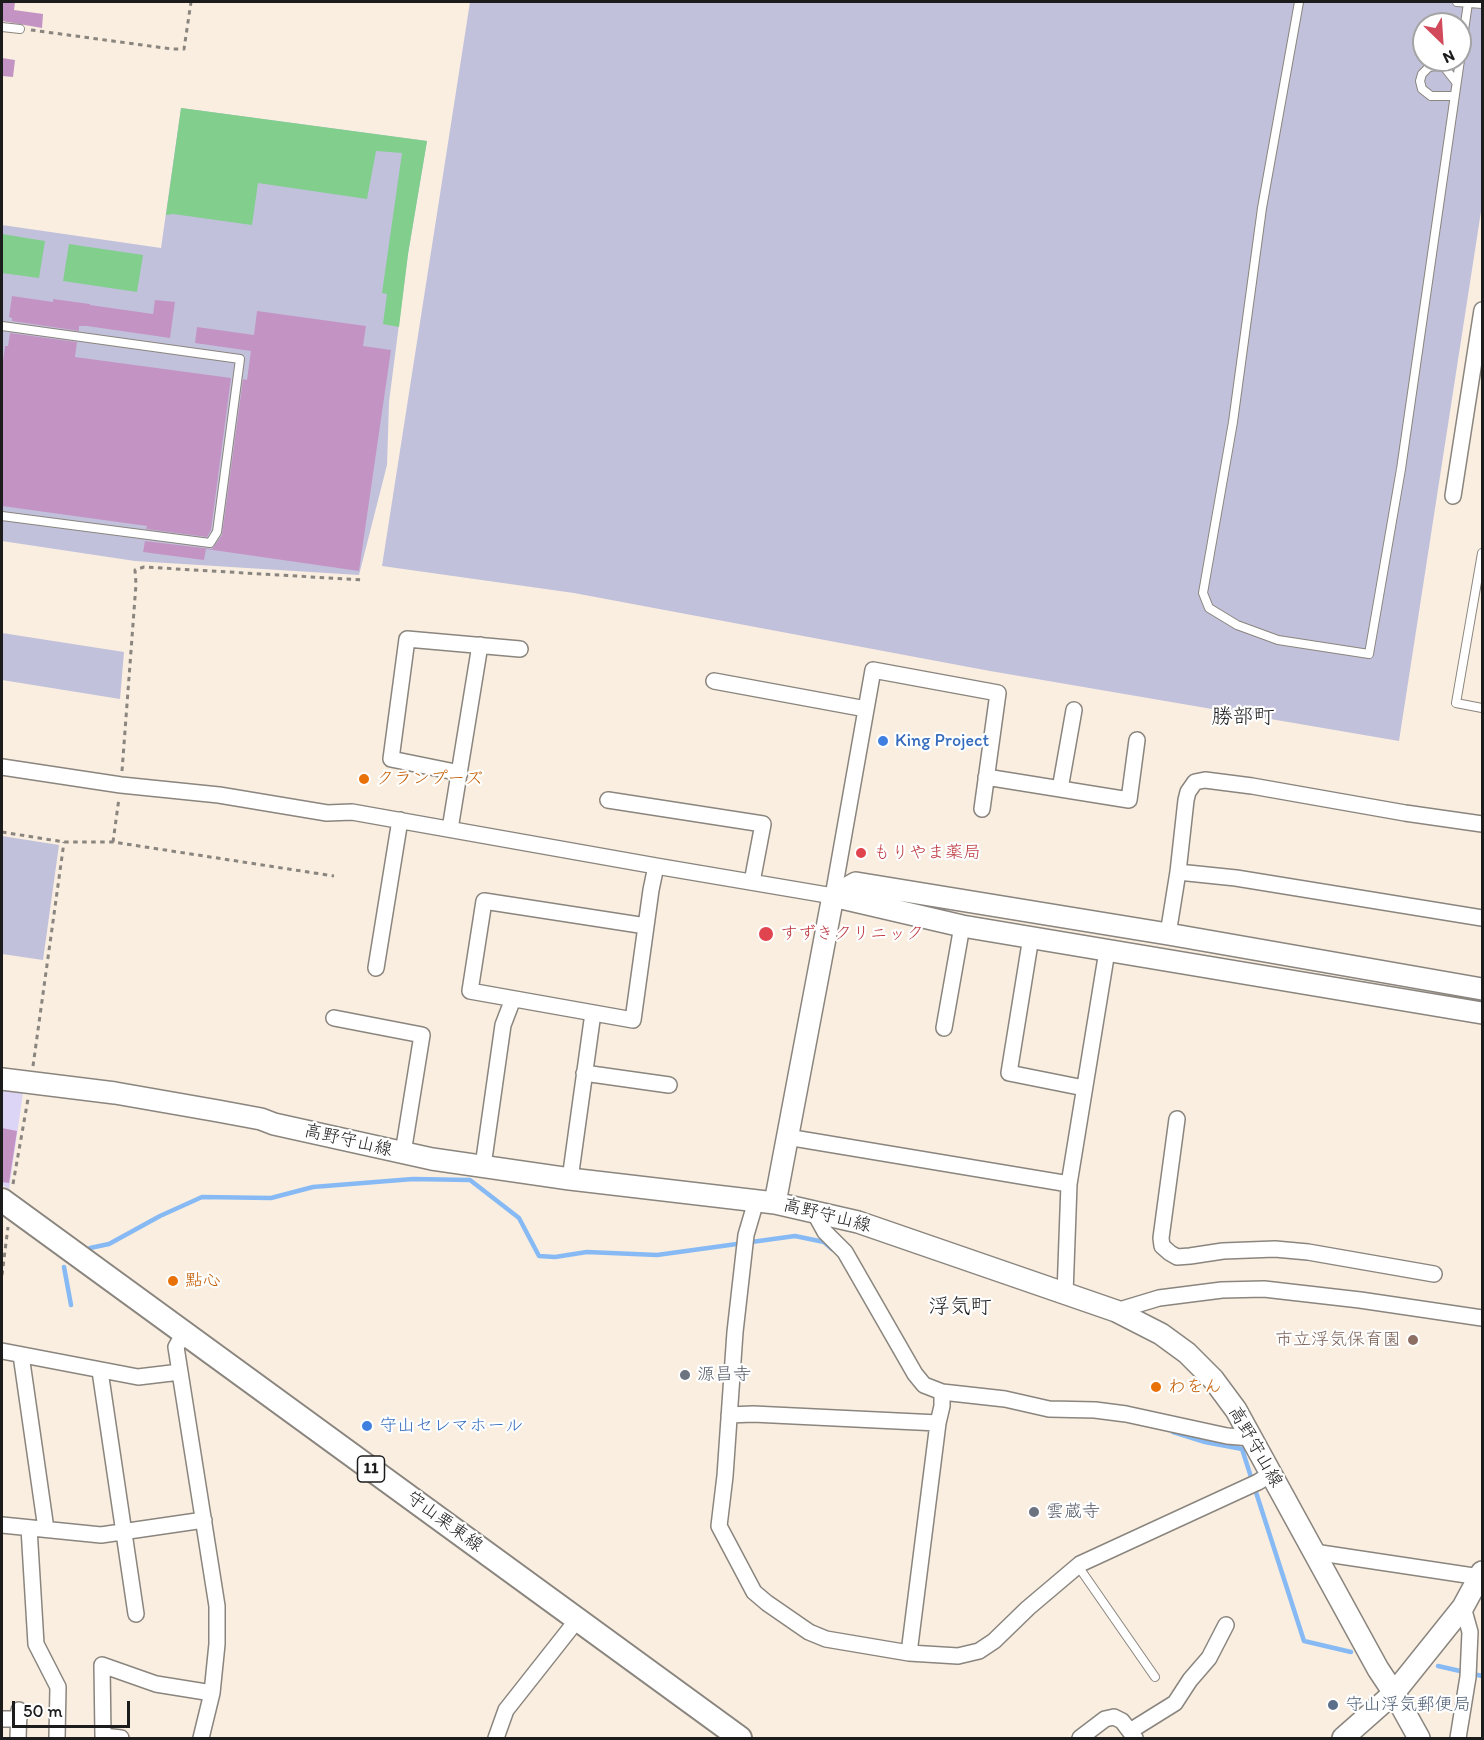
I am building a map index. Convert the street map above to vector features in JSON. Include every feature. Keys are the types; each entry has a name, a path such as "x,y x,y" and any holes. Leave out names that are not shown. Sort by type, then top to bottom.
{"main road":[{"name":"守山栗東線","path":"5,1203 740,1738"}],"street":[{"path":"1453,496 1482,310"},
{"path":"459,773 391,759 407,639 520,649"},
{"path":"450,829 480,645"},
{"path":"982,809 998,693 873,670 787,1137 765,1202 746,1235 735,1332 719,1526 754,1592 809,1632 826,1639 909,1653 958,1656 979,1651 994,1641 1028,1608 1078,1566 1259,1481"},
{"path":"714,681 867,709"},
{"path":"1060,789 1074,710"},
{"path":"986,777 1129,800 1137,740"},
{"path":"2,767 121,785 219,795 327,813 352,812 833,896 962,926 1482,1013"},
{"path":"1168,934 1188,792 1196,782 1205,780 1482,824"},
{"path":"608,800 763,824 752,882"},
{"path":"376,969 400,820"},
{"path":"645,926 484,901 470,991 633,1020 645,926 656,866"},
{"path":"1178,872 1236,878 1482,918"},
{"path":"833,896 856,884 1168,934 1482,989"},
{"path":"945,1028 962,926"},
{"path":"1065,1294 1069,1184 1084,1088 1113,952 1125,927"},
{"path":"1031,937 1009,1073 1084,1088"},
{"path":"483,1166 502,1025 513,999"},
{"path":"570,1179 593,1013"},
{"path":"334,1018 422,1035 403,1153"},
{"path":"585,1073 669,1085"},
{"name":"高野守山線","path":"2,1080 115,1094 250,1117 403,1153 570,1179 765,1202 814,1212 858,1222 1116,1311 1161,1334 1194,1360 1213,1379 1230,1402 1251,1438 1259,1481 1314,1552 1419,1738"},
{"path":"1177,1119 1161,1238 1162,1246 1170,1253 1177,1257 1222,1251 1275,1249 1308,1252 1434,1274"},
{"path":"787,1137 1069,1184"},
{"path":"814,1212 825,1232 845,1252 915,1374 924,1385 942,1397 1005,1399 1049,1409 1095,1410 1125,1414 1227,1436 1251,1438"},
{"path":"1116,1311 1160,1298 1222,1290 1264,1288 1482,1318"},
{"path":"184,1333 176,1347 217,1606 217,1644 212,1693 201,1738"},
{"path":"2,1351 138,1377 180,1372"},
{"path":"21,1355 46,1529"},
{"path":"99,1371 136,1614"},
{"path":"909,1653 942,1397"},
{"path":"729,1415 753,1414 938,1423"},
{"path":"2,1525 101,1535 204,1520"},
{"path":"29,1528 36,1644 58,1687 57,1738"},
{"path":"1314,1552 1481,1575 1463,1607 1394,1693 1343,1738"},
{"path":"1458,1738 1468,1670 1470,1632 1463,1607"},
{"path":"496,1738 506,1710 577,1620"},
{"path":"1080,1738 1106,1719 1114,1717 1122,1721 1133,1735 1175,1702 1209,1658 1226,1625"},
{"path":"122,1738 103,1737 102,1665 156,1684 212,1693"},
{"path":"2,1719 19,1714 18,1738"}],"lane":[{"path":"1299,2 1262,208 1233,423 1203,594 1209,608 1237,625 1278,640 1369,654 1401,469 1458,72"},
{"path":"1457,2 1482,4"},
{"path":"2,27 20,29"},
{"path":"1454,96 1431,96 1422,89 1420,81 1422,74 1429,67 1437,66 1445,68 1456,82"},
{"path":"2,326 240,359 217,532 210,543 2,516"},
{"path":"1482,553 1456,703 1482,708"},
{"path":"1078,1566 1155,1677"}],"path":[{"path":"20,29 184,49 191,2"},
{"path":"113,842 121,785 135,570 144,567 363,580"},
{"path":"2,832 64,842 113,842 334,876"},
{"path":"2,1275 5,1203 31,1083 64,842"}],"shaded area":[{"path":"470,2 1482,2 1482,205 1399,741 990,671 574,593 382,566"},
{"path":"181,108 427,141 408,254 389,402 387,465 359,575 135,561 2,541 2,225 161,248"},
{"path":"2,633 124,652 120,699 2,680"},
{"path":"2,836 59,845 43,960 2,954"},
{"path":"2,1090 23,1093 9,1190 2,1184"}],"green space":[{"path":"181,108 427,141 408,254 399,327 383,324 387,294 382,293 402,153 376,151 367,199 258,183 252,225 173,214 166,215"},
{"path":"2,234 45,241 39,278 2,273"},
{"path":"69,244 143,255 137,292 63,281"}],"building":[{"path":"2,2 15,2 14,10 43,14 42,28 2,21"},
{"path":"2,58 15,60 13,77 2,76"},
{"path":"12,296 53,302 53,299 153,314 155,300 175,302 170,338 87,326 79,326 79,331 12,321 9,317"},
{"path":"257,311 366,326 363,346 391,350 359,571 206,549 204,560 143,552 145,541 212,549 222,535 243,379 247,380 251,351 195,343 197,327 254,335"},
{"path":"10,333 77,342 75,357 231,378 211,530 207,537 146,529 147,526 2,506 2,368 5,346 8,346"},
{"path":"2,1128 17,1131 9,1183 2,1182"}],"waterway":[{"path":"90,1248 109,1244 160,1216 202,1197 271,1198 313,1187 413,1179 470,1180 519,1218 539,1256 555,1257 587,1252 657,1255 795,1236 824,1242 832,1249"},
{"path":"64,1267 71,1305"},
{"path":"1173,1432 1205,1442 1242,1449 1304,1641 1351,1652"},
{"path":"1438,1666 1482,1676"}],"place":[{"name":"King Project","path":"883,741"},
{"name":"クランプーズ","path":"364,779"},
{"name":"もりやま薬局","path":"861,853"},
{"name":"すずきクリニック","path":"766,934"},
{"name":"點心","path":"173,1281"},
{"name":"市立浮気保育園","path":"1413,1340"},
{"name":"源昌寺","path":"685,1375"},
{"name":"わをん","path":"1156,1387"},
{"name":"守山セレマホール","path":"367,1426"},
{"name":"雲蔵寺","path":"1034,1512"},
{"name":"守山浮気郵便局","path":"1333,1705"}],"district":[{"name":"勝部町","path":"1243,718"},
{"name":"浮気町","path":"960,1308"}]}
